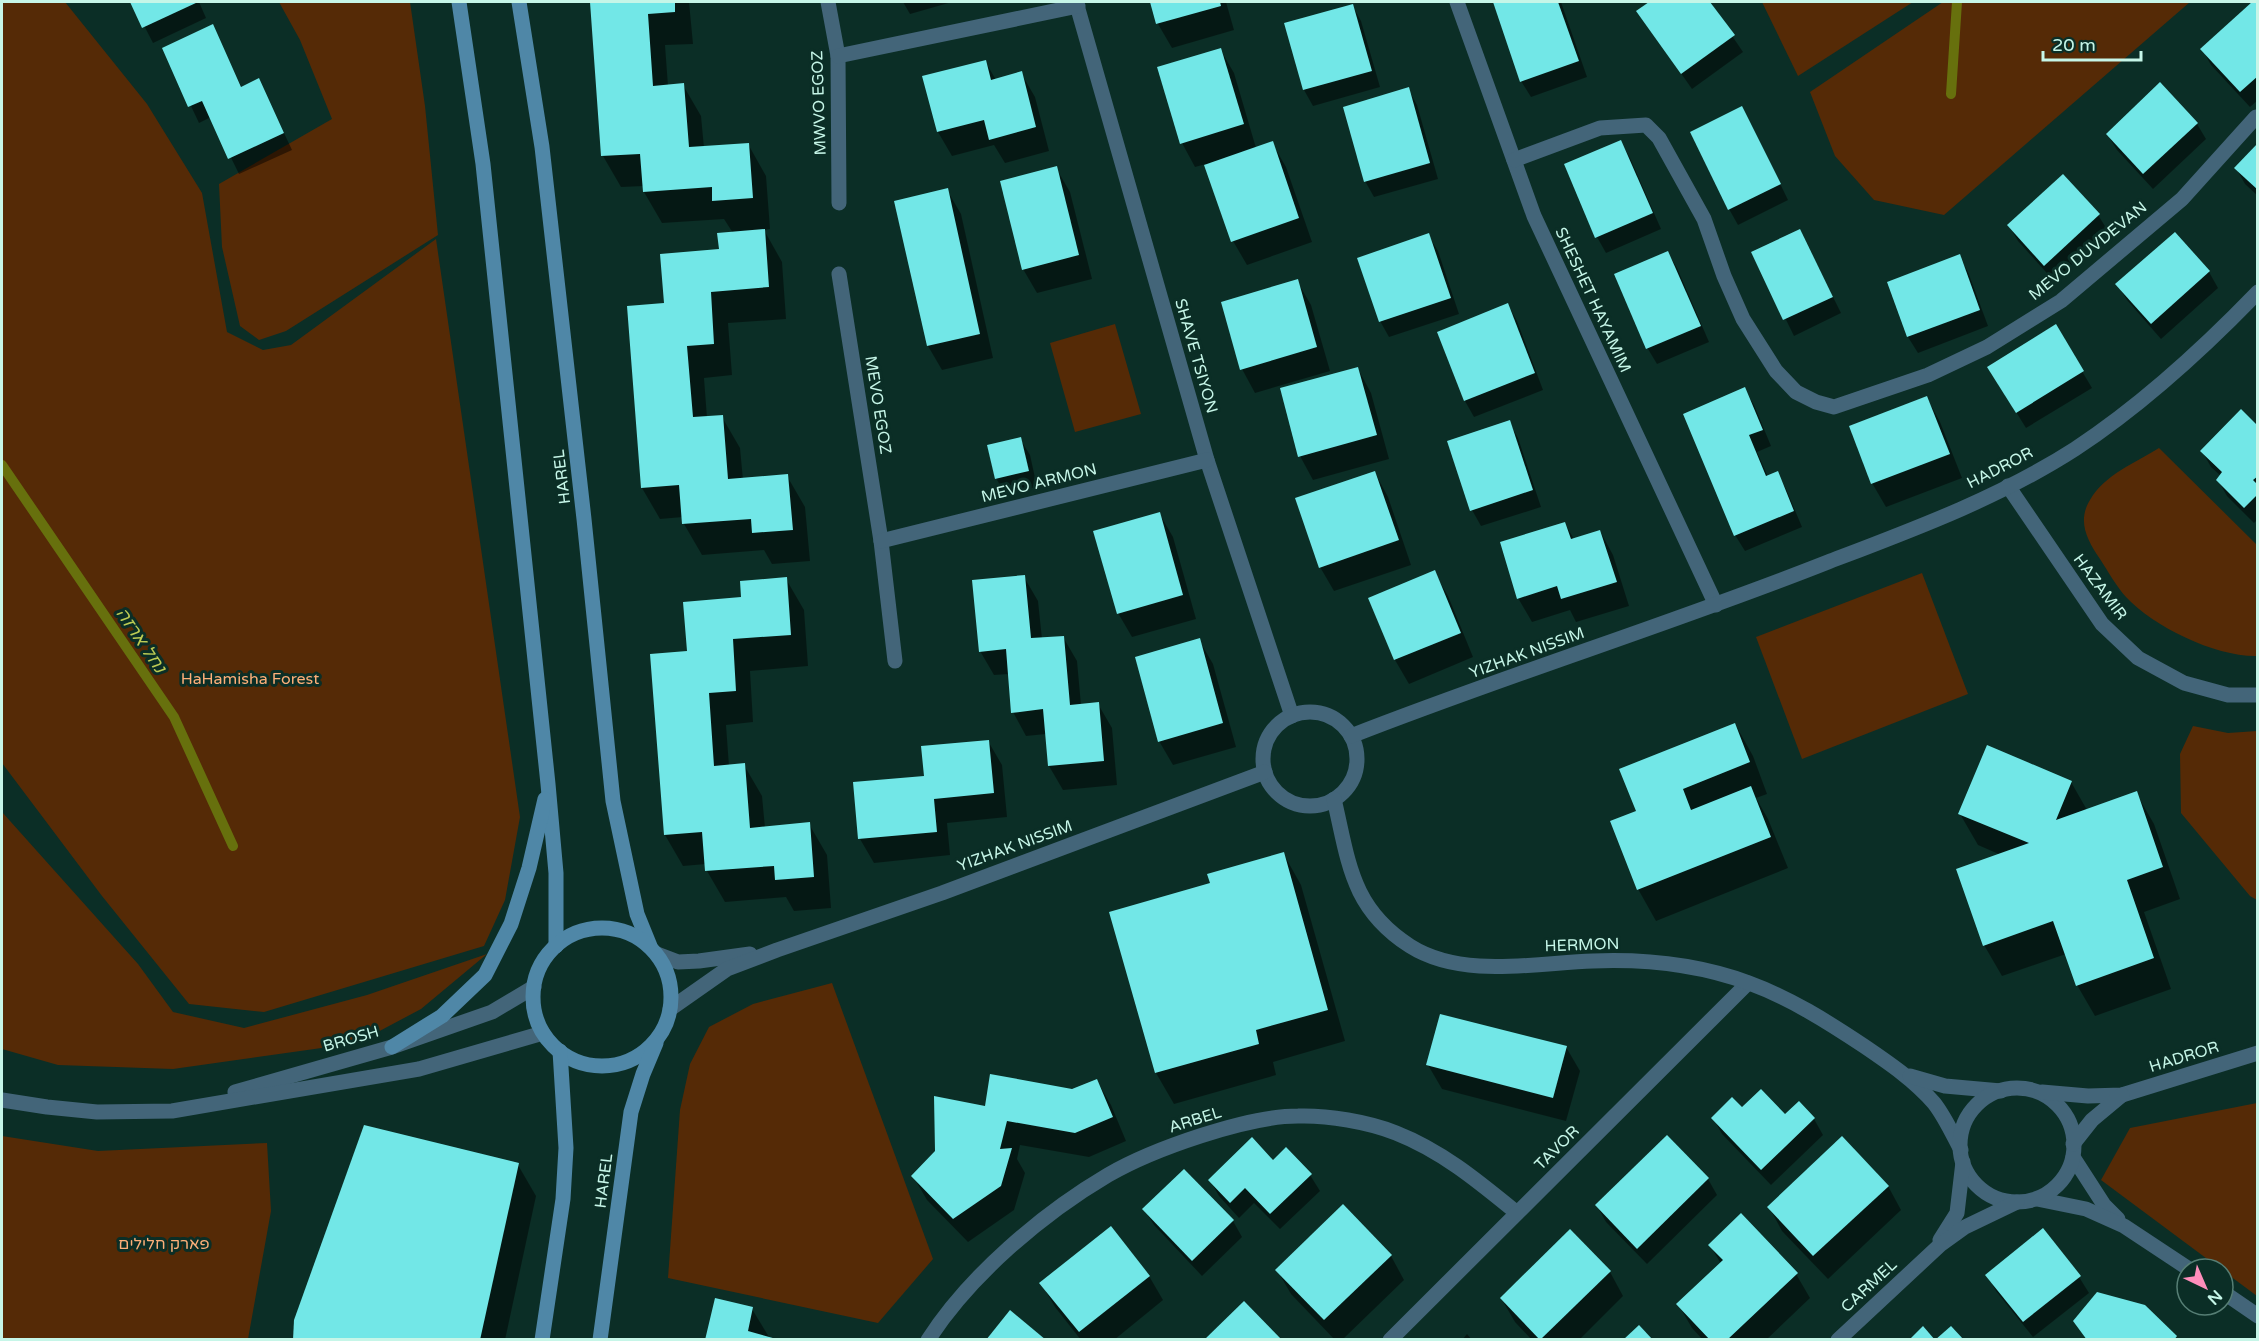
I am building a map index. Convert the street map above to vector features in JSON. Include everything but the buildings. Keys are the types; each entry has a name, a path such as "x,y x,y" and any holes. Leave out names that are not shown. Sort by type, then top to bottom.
{"main road":[{"path":"459,2 483,164 548,784 556,873 556,946"},
{"name":"HAREL","path":"519,2 542,147 613,801 637,914 653,950"},
{"path":"392,1047 442,1016 485,975 511,924 529,868 548,784"},
{"path":"592,928 613,928 633,935 653,950 667,971 671,990 670,1009 661,1032 646,1050 626,1062 603,1066 580,1063 560,1052 543,1033 536,1019 533,1003 534,987 541,965 556,946 572,934 592,928"},
{"name":"HAREL","path":"600,1340 631,1112 643,1074 661,1032"},
{"path":"542,1340 563,1199 566,1148 560,1052"}],"street":[{"name":"MWVO EGOZ","path":"828,2 838,56 839,203"},
{"name":"SHESHET HAYAMIM","path":"1457,2 1534,216 1716,605"},
{"path":"838,56 1077,4"},
{"name":"SHAVE TSIYON","path":"1077,4 1207,460 1292,716"},
{"name":"MEVO DUVDEVAN","path":"1514,160 1600,128 1646,125 1659,138 1704,219 1724,276 1743,319 1776,371 1796,392 1816,402 1834,407 1928,375 1987,347 2061,301 2182,199 2256,117"},
{"name":"MEVO EGOZ","path":"839,274 881,541 896,662"},
{"name":"HADROR","path":"1716,605 1912,530 2008,486 2074,449 2145,397 2212,340 2258,292"},
{"name":"MEVO ARMON","path":"881,541 1207,460"},
{"name":"HAZAMIR","path":"2008,486 2102,624 2138,658 2184,683 2229,695 2258,695"},
{"name":"YIZHAK NISSIM","path":"1351,736 1716,605"},
{"path":"1305,712 1319,712 1343,725 1351,736 1355,747 1356,771 1344,792 1321,805 1307,806 1293,803 1280,796 1264,772 1264,750 1267,739 1282,721 1292,716 1305,712"},
{"name":"YIZHAK NISSIM","path":"670,1009 727,969 942,893 1264,772"},
{"name":"HERMON","path":"1334,799 1353,880 1359,893 1367,908 1387,929 1412,948 1437,958 1465,965 1504,967 1593,961 1656,962 1748,983 1797,1004 1836,1027 1904,1074 1935,1105 1962,1156"},
{"name":"YIZHAK NISSIM","path":"653,950 678,962 777,950"},
{"name":"TAVOR","path":"1390,1340 1748,983"},
{"name":"BROSH","path":"172,1111 392,1047 492,1012 534,987"},
{"name":"BROSH","path":"2,1100 97,1112 172,1111 419,1069 543,1033"},
{"name":"HADROR","path":"2038,1092 2088,1096 2122,1095 2258,1053"},
{"name":"HERMON","path":"1904,1074 1945,1086 2002,1091"},
{"path":"2037,1199 2055,1188 2068,1172 2073,1151 2073,1132 2066,1114 2053,1100 2038,1092 2018,1088 1989,1095 1974,1108 1965,1122 1960,1142 1962,1156 1974,1182 1989,1195 2017,1202 2037,1199 2086,1209 2124,1226 2175,1260"},
{"name":"HADROR","path":"2073,1151 2092,1120 2122,1095"},
{"name":"ARBEL","path":"928,1340 942,1319 997,1258 1061,1207 1109,1174 1168,1147 1249,1122 1298,1116 1350,1120 1395,1132 1435,1151 1473,1177 1517,1213"},
{"path":"2073,1151 2104,1205 2124,1226"},
{"name":"CARMEL","path":"1925,1258 1945,1234 1957,1213 1962,1156"},
{"name":"CARMEL","path":"1838,1340 1925,1258 1965,1227 2017,1202"},
{"path":"2235,1300 2258,1316"}],"green space":[{"name":"HaHamisha Forest","path":"2,2 65,2 147,104 202,193 227,332 263,350 291,345 436,239 520,817 505,900 484,946 264,1012 189,1004 102,896 2,763"},
{"path":"279,2 410,2 425,106 438,235 286,331 259,340 240,326 222,247 219,184 332,119 300,40"},
{"path":"1762,2 1913,2 1798,76"},
{"path":"1943,2 2190,2 1944,215 1874,200 1835,156 1810,92"},
{"path":"1115,324 1141,414 1075,432 1050,343"},
{"path":"2159,448 2257,545 2257,656 2241,655 2205,646 2153,619 2122,593 2088,538 2084,515 2096,491 2121,470"},
{"path":"1922,573 1968,694 1802,759 1756,637"},
{"path":"2193,726 2228,733 2257,731 2257,900 2250,896 2181,813 2180,754"},
{"path":"2,812 138,964 173,1012 244,1028 367,995 487,954 421,1009 357,1043 173,1069 58,1065 2,1049"},
{"path":"832,983 933,1259 878,1323 668,1278 680,1110 690,1064 709,1027 753,1004"},
{"path":"2258,1103 2257,1296 2235,1280 2235,1257 2205,1257 2101,1180 2130,1128"},
{"name":"פארק חלילים","path":"2,1136 98,1151 267,1143 271,1211 248,1339 2,1339"}],"waterway":[{"path":"1951,94 1957,2"},
{"name":"נחל ארזה","path":"2,465 174,717 233,846"}]}
